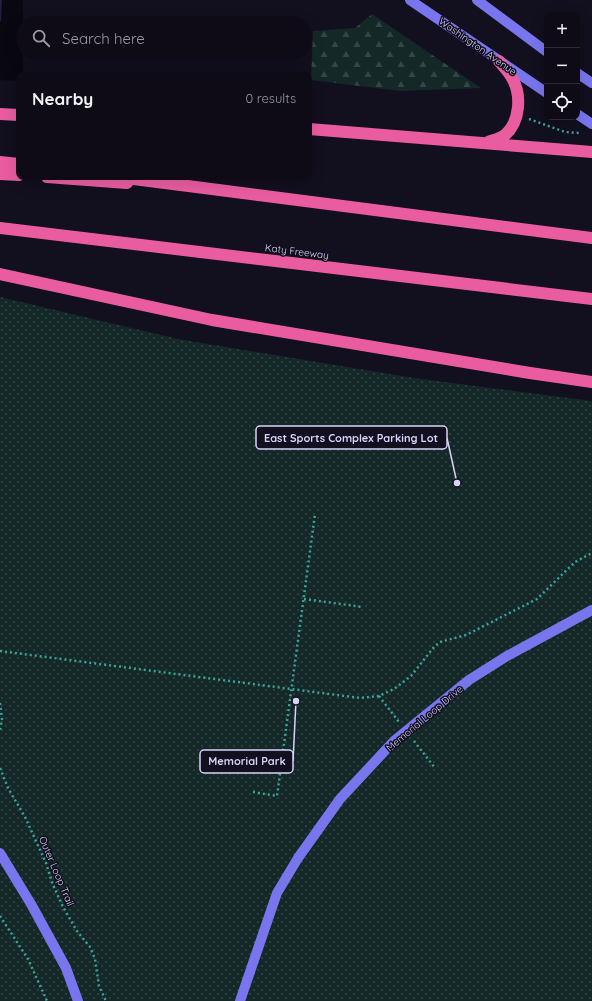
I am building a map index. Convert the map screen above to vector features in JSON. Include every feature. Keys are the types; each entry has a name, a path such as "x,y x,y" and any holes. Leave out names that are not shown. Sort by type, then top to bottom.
{"highway":[{"path":"481,143 498,139 505,135 512,126 517,114 518,94 512,77 499,61"},
{"path":"0,114 16,115"},
{"path":"312,129 592,152"},
{"path":"0,162 16,164"},
{"path":"0,174 16,175"},
{"path":"82,180 269,196"},
{"path":"142,180 592,238"},
{"name":"Katy Freeway","path":"0,228 592,298"},
{"path":"0,274 212,320 592,382"}],"street":[{"name":"Washington Avenue","path":"410,0 544,91"},
{"path":"477,0 544,50"},
{"path":"580,75 592,83"},
{"path":"580,116 592,124"},
{"name":"Memorial Loop Drive","path":"240,1001 277,893 298,858 344,794 394,741 469,680 507,656 592,610"},
{"path":"0,853 66,968 78,1001"}],"path":[{"path":"527,118 565,132 579,133"},
{"path":"253,792 277,796 315,514"},
{"path":"0,651 360,698 379,696 394,689 411,676 434,647 440,642 466,635 538,599 575,562 592,553"},
{"path":"304,599 363,607"},
{"path":"379,696 401,724"},
{"path":"0,703 2,718 0,730"},
{"path":"412,739 435,768"},
{"name":"Outer Loop Trail","path":"0,768 8,788 25,817 46,863 63,907 77,931 90,947 95,959 99,986 106,1001"},
{"path":"0,916 28,960 47,1001"}],"green space":[{"path":"372,14 481,88 400,91 312,80 313,31 355,28"},
{"path":"0,297 178,339 414,378 592,401 592,1001 0,1001"}],"building":[{"path":"0,0 2,0 1,21 0,21"}],"place":[{"name":"East Sports Complex Parking Lot","path":"457,483"},
{"name":"Memorial Park","path":"296,701"}]}
